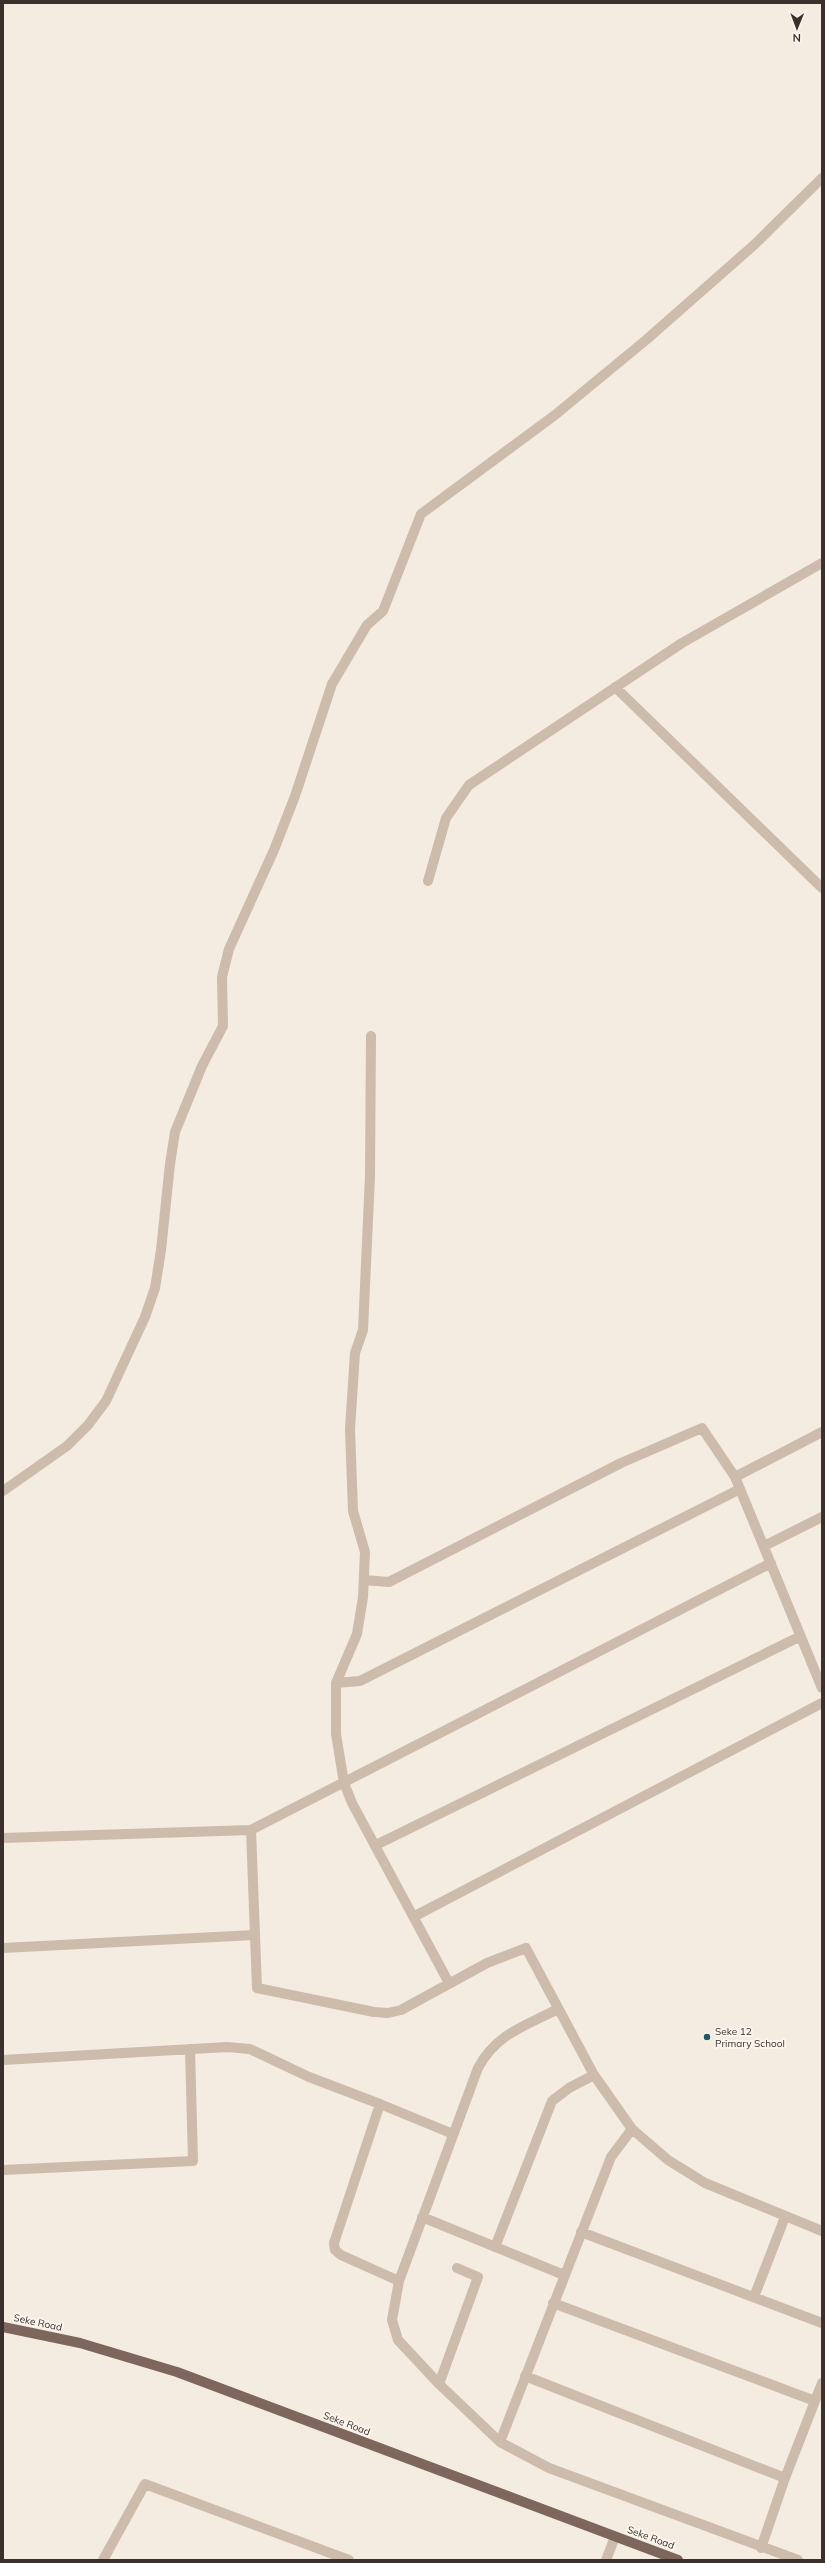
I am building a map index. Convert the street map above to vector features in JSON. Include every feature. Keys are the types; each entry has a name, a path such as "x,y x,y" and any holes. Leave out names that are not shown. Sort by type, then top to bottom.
{"main road":[{"name":"Seke Road","path":"3,2327 80,2343 178,2372 678,2560"}],"street":[{"path":"3,1491 67,1446 88,1426 106,1401 145,1317 155,1288 175,1132 202,1066 223,1026 222,977 229,949 274,850 295,796 332,684 367,625 383,611 421,514 555,415 646,340 754,245 822,178"},
{"path":"428,881 446,818 469,785 682,643 822,563"},
{"path":"615,687 822,888"},
{"path":"371,1036 370,1176 363,1330 355,1353 350,1429 353,1511 365,1552 364,1580 357,1634 336,1683 336,1734 344,1783 352,1803 415,1916 449,1983"},
{"path":"364,1580 389,1582 621,1463 702,1428 735,1477 771,1563 799,1637 822,1688"},
{"path":"735,1477 822,1432"},
{"path":"336,1683 360,1681 740,1489"},
{"path":"764,1546 822,1517"},
{"path":"3,1838 250,1830 771,1563"},
{"path":"376,1845 799,1637"},
{"path":"415,1916 822,1703"},
{"path":"250,1830 257,1988 388,2013 401,2010 487,1963 526,1948 594,2075 632,2130 668,2160 705,2182 785,2217 822,2231"},
{"path":"3,1948 254,1935"},
{"path":"558,2009 504,2037 487,2051 478,2068 399,2281 392,2320 394,2332 398,2340 439,2384 500,2442 549,2468 761,2548 798,2560"},
{"path":"3,2060 227,2047 250,2049 309,2077 453,2134"},
{"path":"3,2170 193,2162 190,2049"},
{"path":"495,2246 552,2101 569,2088 594,2075"},
{"path":"380,2104 334,2243 335,2250 341,2255 399,2281"},
{"path":"500,2442 552,2303 611,2157 632,2130"},
{"path":"422,2217 564,2275"},
{"path":"754,2297 785,2217"},
{"path":"581,2232 822,2323"},
{"path":"439,2384 478,2277 457,2268"},
{"path":"552,2303 815,2401"},
{"path":"525,2376 784,2478"},
{"path":"761,2548 784,2478 822,2383"},
{"path":"103,2560 145,2484 349,2560"},
{"path":"606,2560 615,2537"}],"place":[{"name":"Seke 12 Primary School","path":"707,2037"}]}
